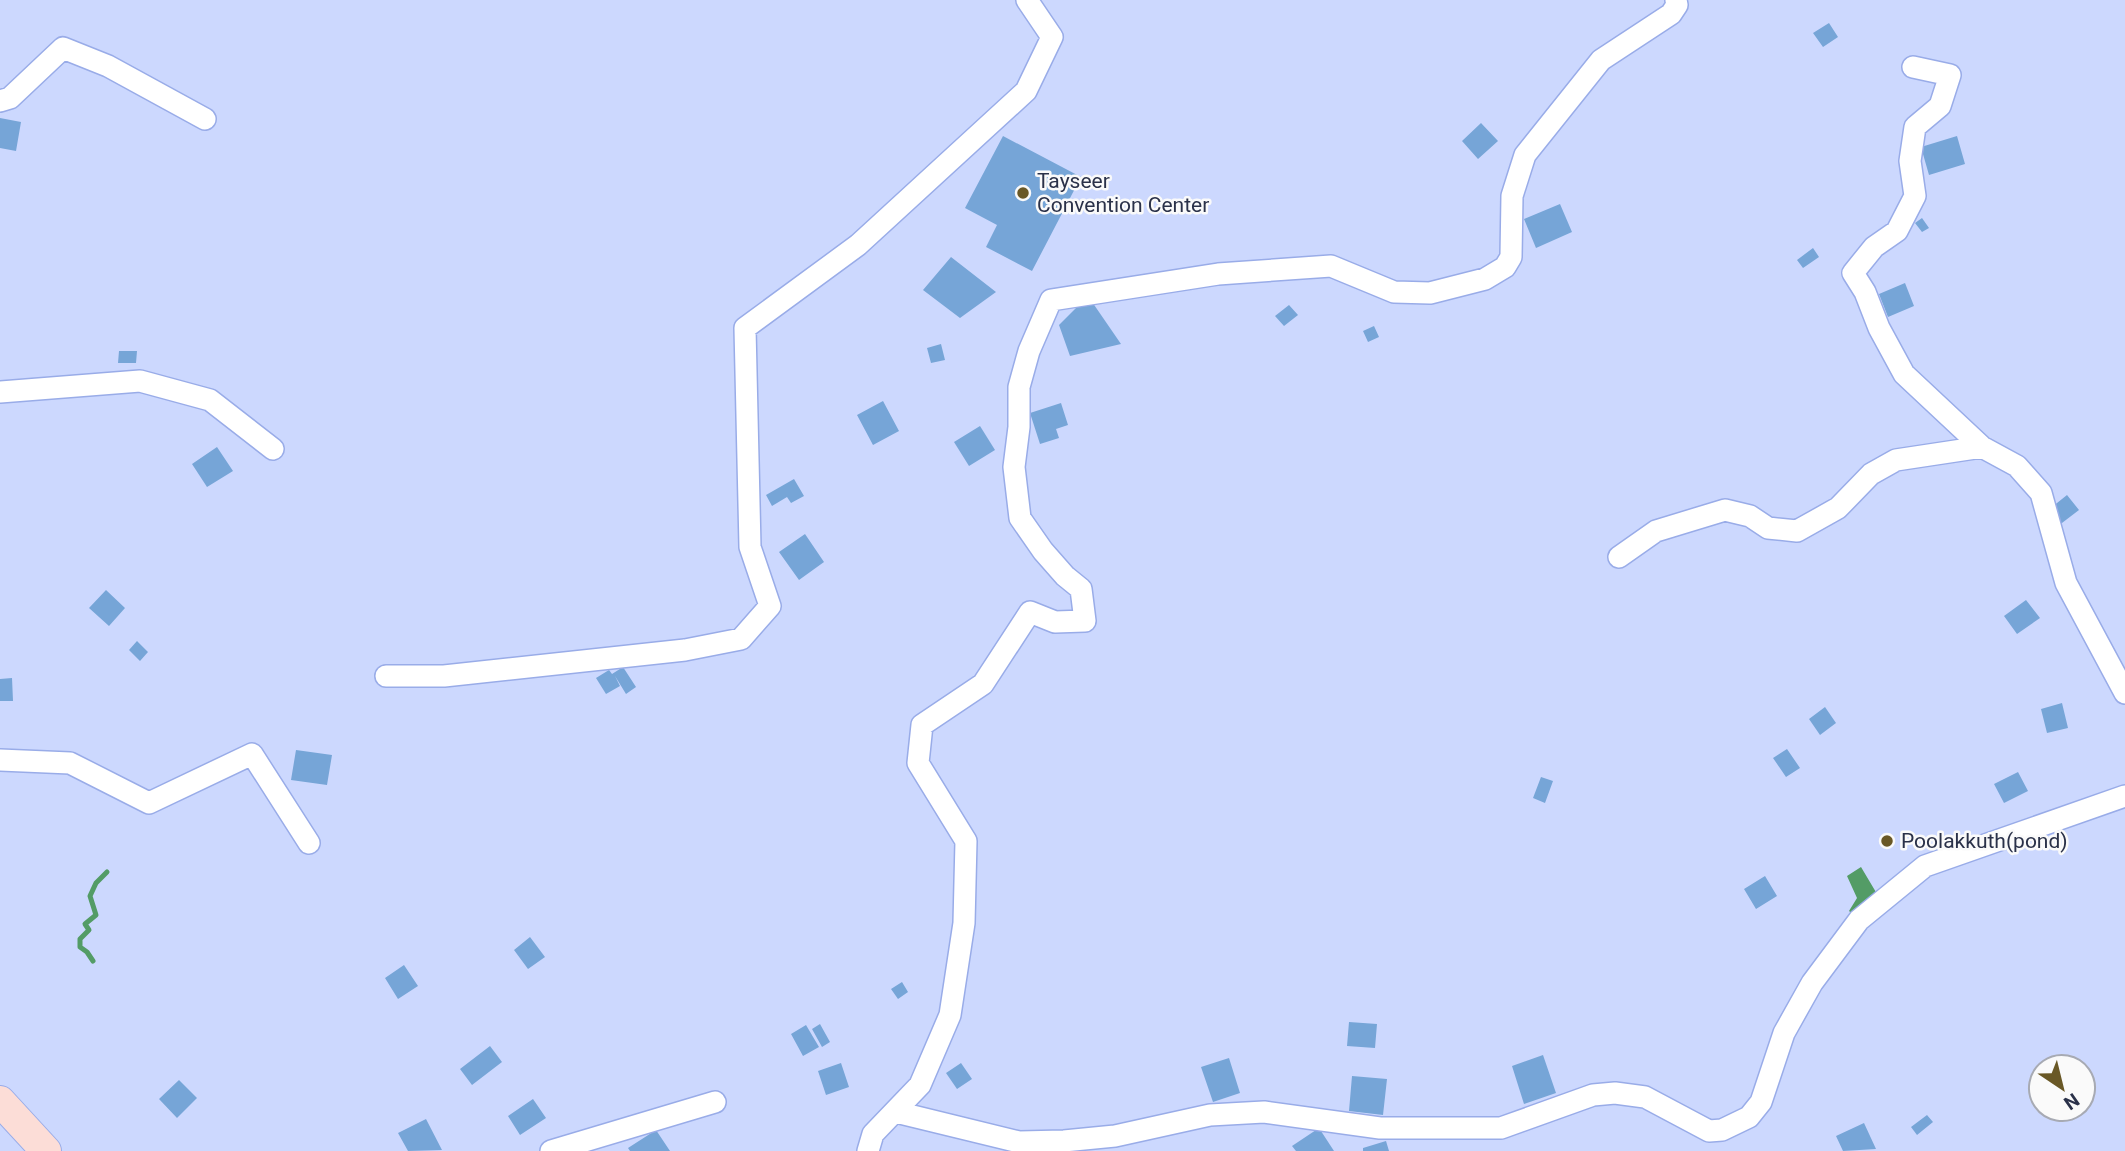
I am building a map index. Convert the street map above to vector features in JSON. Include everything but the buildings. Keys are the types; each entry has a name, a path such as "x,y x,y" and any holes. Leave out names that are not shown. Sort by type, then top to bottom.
{"main road":[{"path":"0,1101 46,1151"}],"street":[{"path":"386,676 470,673 685,650 741,639 770,606 750,547 745,328 858,245 1026,91 1052,37 1027,0"},
{"path":"868,1151 873,1134 920,1086 950,1015 964,923 966,841 918,763 922,725 983,684 1030,612 1055,622 1085,621 1081,589 1065,576 1043,551 1020,518 1014,467 1019,426 1019,387 1029,351 1051,300 1218,274 1331,266 1394,292 1430,293 1485,279 1505,267 1511,257 1512,196 1525,155 1601,60 1671,14 1676,0"},
{"path":"0,101 10,98 63,48 108,66 205,119"},
{"path":"1913,67 1951,75 1940,106 1915,127 1910,161 1915,196 1897,231 1874,247 1853,273 1865,292 1879,328 1904,374 1982,447 2017,466 2041,493 2066,583 2125,693"},
{"path":"0,392 140,381 210,400 273,449"},
{"path":"1619,557 1656,531 1724,510 1750,516 1768,528 1797,531 1838,508 1871,474 1896,460 1982,447"},
{"path":"0,760 71,763 149,803 251,754 309,843"},
{"path":"896,1112 1019,1142 1064,1141 1115,1136 1210,1115 1264,1112 1380,1128 1501,1128 1593,1095 1615,1093 1645,1097 1709,1131 1722,1130 1749,1117 1761,1102 1784,1033 1812,984 1859,920 1925,866 2125,796"},
{"path":"551,1151 715,1102"}],"shaded area":[{"path":"1861,867 1883,904 1859,919 1849,911 1857,898 1847,876"}],"waterway":[{"path":"93,961 80,947 80,939 89,930 85,924 96,915 90,896 96,883 107,872"}],"place":[{"name":"Tayseer Convention Center","path":"1023,193"},
{"name":"Poolakkuth(pond)","path":"1887,841"}]}
